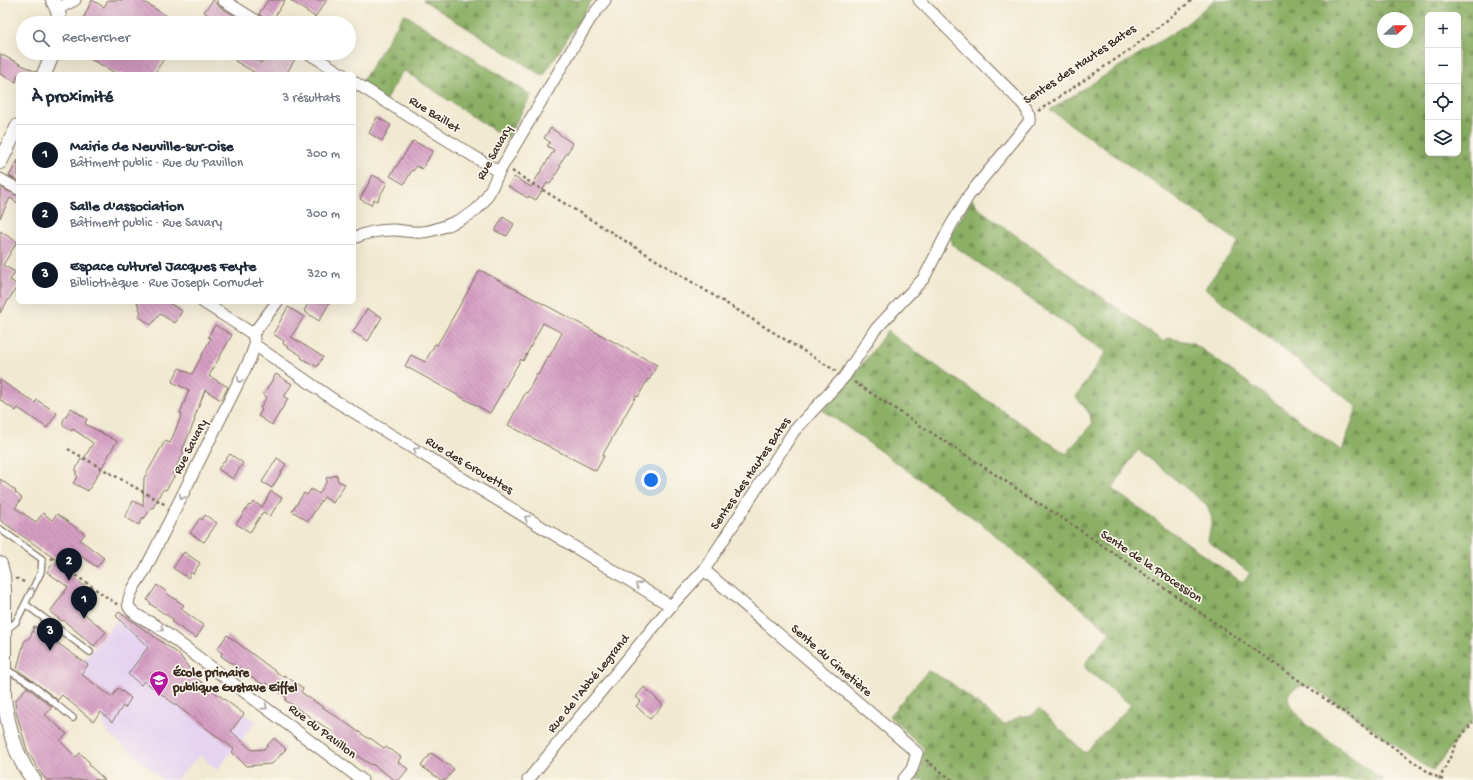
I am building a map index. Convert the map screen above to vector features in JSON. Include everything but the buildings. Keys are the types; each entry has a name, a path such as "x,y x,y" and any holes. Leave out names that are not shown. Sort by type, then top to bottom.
{"street":[{"path":"58,16 55,4 75,0"},
{"path":"223,0 249,16"},
{"name":"Rue Savary","path":"356,237 373,232 392,230 422,232 438,229 477,209 488,194 501,168 590,19 605,0"},
{"path":"919,0 1022,102 1029,114"},
{"path":"45,72 50,60"},
{"path":"319,60 339,72"},
{"name":"Rue Baillet","path":"356,83 501,168"},
{"name":"Sentes des Hautes Bates","path":"671,606 704,570 794,432 845,376 874,331 924,278 964,203 1026,126 1029,114"},
{"path":"0,162 16,130"},
{"path":"0,179 16,188"},
{"name":"Rue des Grouettes","path":"206,304 334,400 671,606"},
{"name":"Rue Savary","path":"125,607 131,592 152,556 250,359 254,339 276,304"},
{"path":"0,564 3,576 4,591 4,698 7,719 26,772 34,780"},
{"name":"Sente du Cimetière","path":"704,570 917,754"},
{"name":"Rue de l'Abbé Legrand","path":"528,780 671,606"},
{"name":"Rue du Pavillon","path":"125,607 162,630 362,780"},
{"path":"903,780 912,769 917,754"}],"lane":[{"path":"0,529 42,559 41,572 16,622 3,633"},
{"path":"25,604 90,652"},
{"path":"4,667 31,684 73,718"}],"path":[{"name":"Sentes des Hautes Bates","path":"1029,114 1037,112 1131,49 1192,0"},
{"name":"Sente de la Procession","path":"501,168 845,376 1080,530 1297,679 1431,774 1441,779"},
{"path":"68,449 168,506"},
{"path":"42,559 49,557 72,574 125,607"},
{"path":"1441,779 1459,739 1473,722"},
{"path":"917,754 952,780"}],"shaded area":[{"name":"École primaire publique Gustave Eiffel","path":"121,613 179,654 196,678 244,714 256,721 217,770 200,755 176,780 163,780 106,731 101,712 81,674 88,666 82,661 118,619"}],"green space":[{"path":"423,0 592,0 543,76"},
{"path":"1214,0 1473,0 1473,719 1432,771 1314,687 1303,686 1294,689 1288,695 1289,703 1305,724 1384,780 913,780 921,770 924,748 889,716 928,671 950,682 1004,725 1021,716 1031,716 1039,709 1085,753 1131,705 1086,669 1085,666 1087,661 1110,632 979,522 823,410 841,393 888,330 891,335 1066,454 1092,424 1090,414 1076,397 1106,352 953,245 950,236 972,199 979,209 1164,342 1168,338 1193,343 1342,451 1357,407 1205,288 1239,242 1050,110 1184,26","holes":["1139,450 1207,505 1212,519 1208,541 1250,573 1243,583 1112,489 1133,456"]},
{"path":"404,14 531,95 507,139 403,70 385,101 360,85"}],"place":[{"name":"Salle d'association","path":"69,581"},
{"name":"Mairie de Neuville-sur-Oise","path":"84,619"},
{"name":"Espace culturel Jacques Feyte","path":"50,651"},
{"name":"École primaire publique Gustave Eiffel","path":"159,697"}]}
